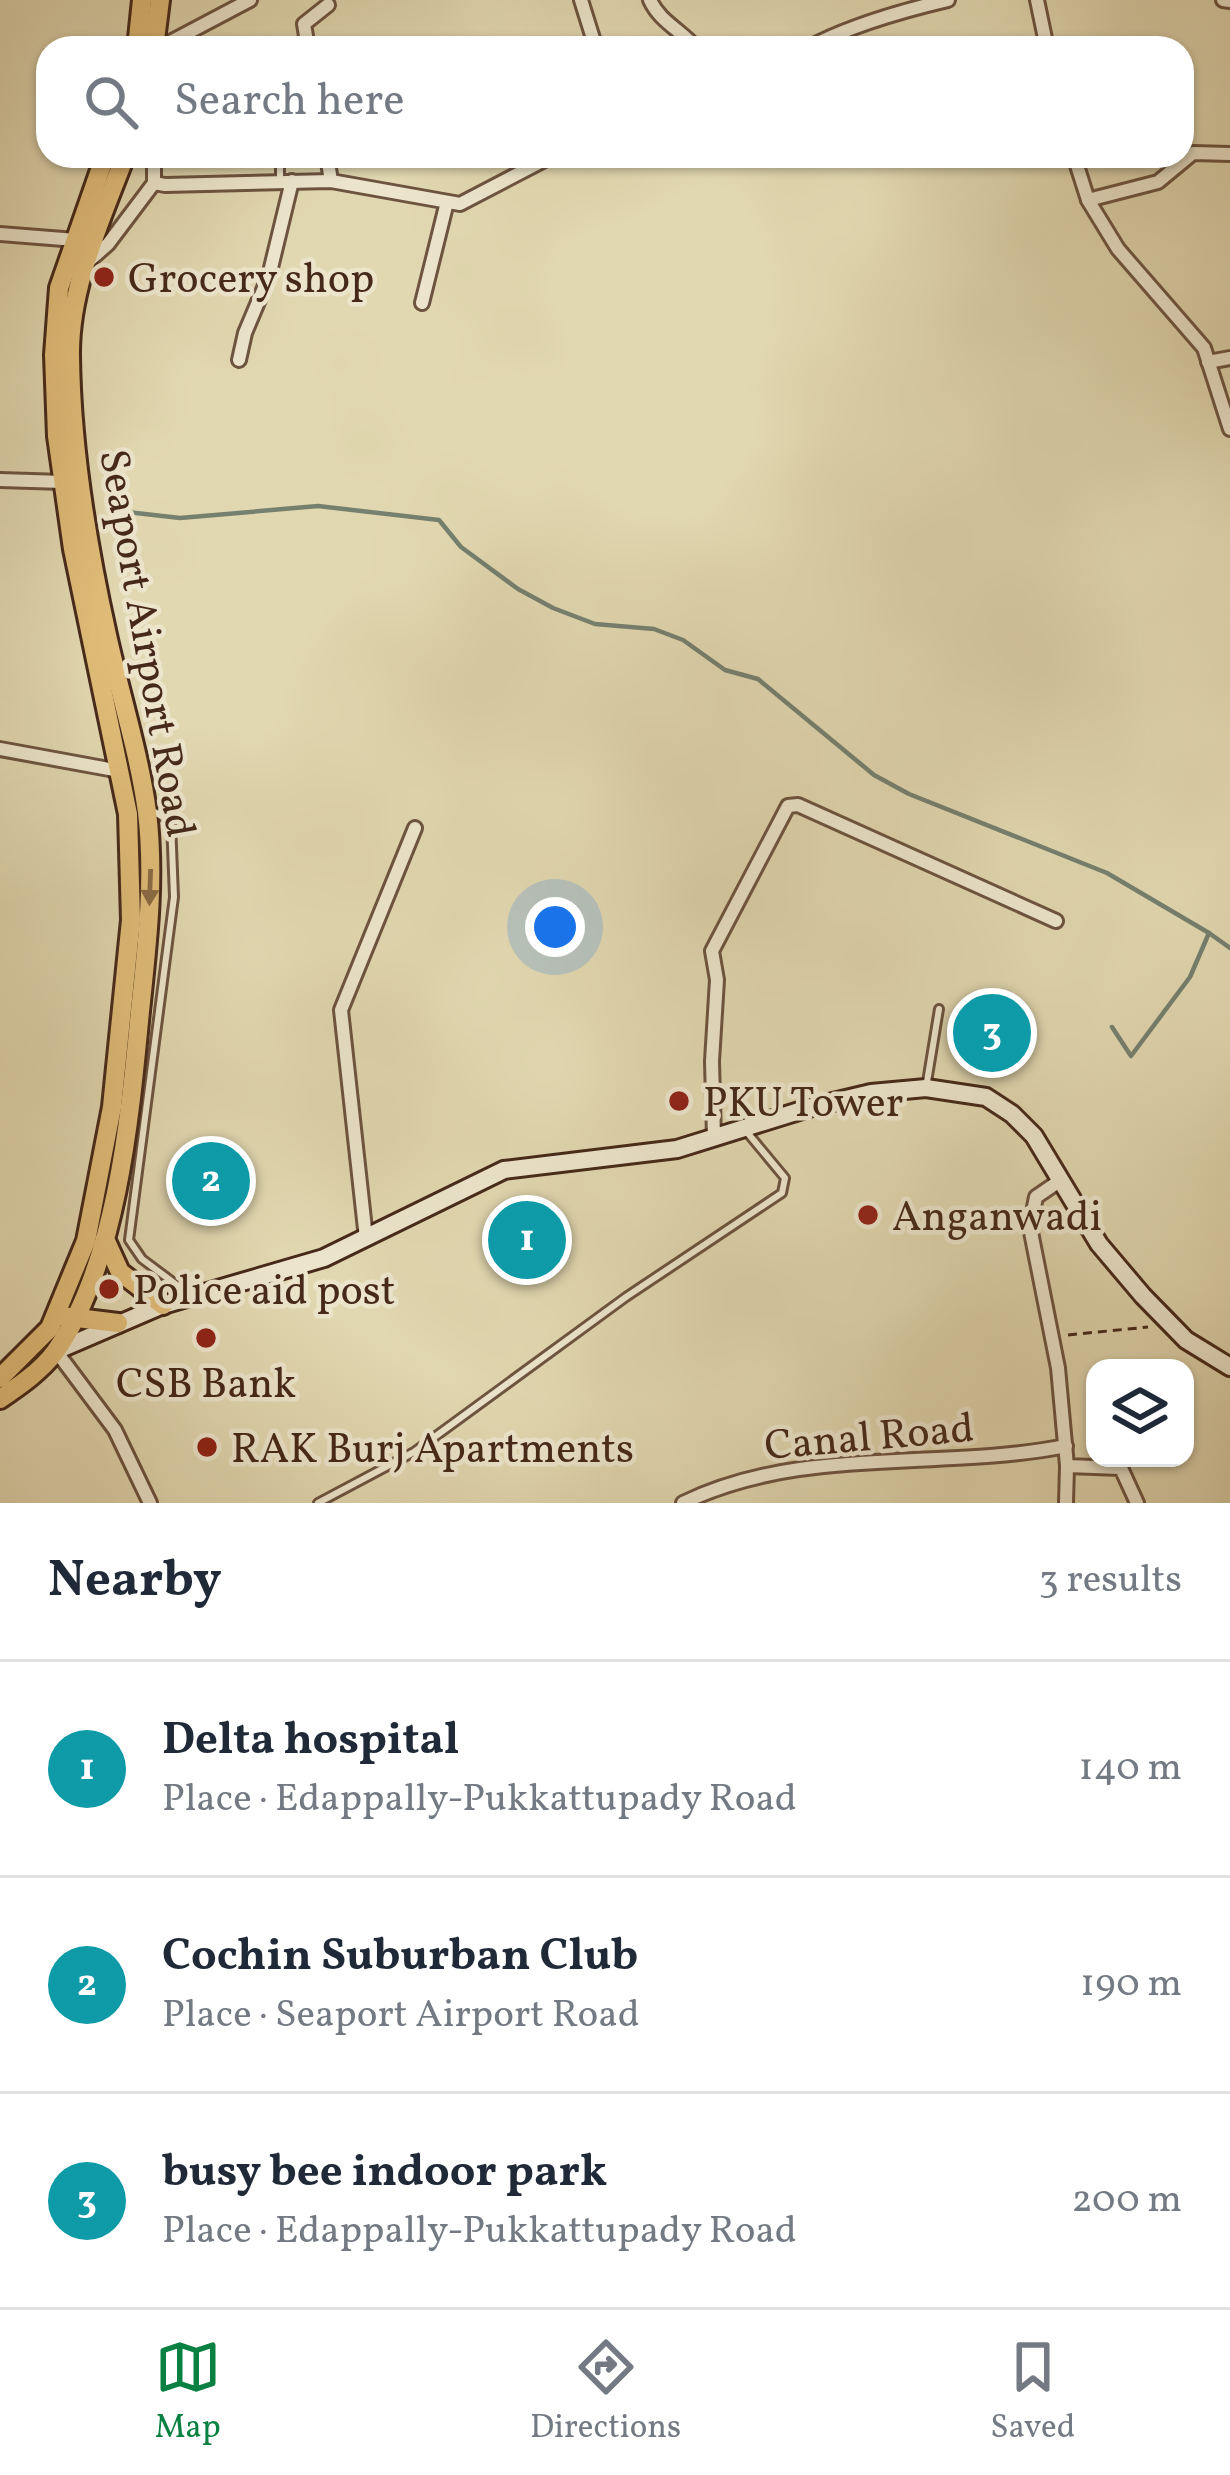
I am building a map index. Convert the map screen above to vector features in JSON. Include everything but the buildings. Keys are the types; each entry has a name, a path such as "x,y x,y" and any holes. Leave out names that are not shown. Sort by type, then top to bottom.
{"main road":[{"path":"138,36 142,0"},
{"path":"158,36 160,0"},
{"name":"Seaport Airport Road","path":"65,1316 99,1187 131,920 131,854 120,772 62,482 54,355 59,288 101,168"},
{"name":"Seaport Airport Road","path":"0,1400 48,1346 105,1239 128,1117 147,942 151,866 146,808 106,631 75,437 71,322 86,263 121,168"},
{"path":"48,1346 164,1305 323,1258 505,1170 677,1149 871,1093 926,1088 986,1097 1012,1114 1034,1136 1099,1244 1186,1340 1230,1367"},
{"path":"105,1239 119,1272 164,1305"},
{"path":"65,1316 118,1323"},
{"name":"Seaport Airport Road","path":"0,1378 48,1346"}],"street":[{"path":"180,36 250,0"},
{"path":"581,0 592,36"},
{"path":"650,0 657,16 686,36"},
{"path":"830,36 901,5 948,0"},
{"path":"1037,0 1044,36"},
{"path":"306,36 304,24 328,5"},
{"path":"1194,153 1230,154"},
{"path":"86,263 108,244 154,183 154,168"},
{"path":"328,168 331,182"},
{"path":"154,183 331,182 460,204 531,168"},
{"path":"1078,168 1088,200 1118,249 1204,348 1230,429"},
{"path":"1088,200 1158,182 1174,168"},
{"path":"239,360 269,276 286,181"},
{"path":"422,303 447,202"},
{"path":"0,234 76,240"},
{"path":"1208,362 1230,358"},
{"path":"0,480 62,482"},
{"path":"0,749 120,772"},
{"path":"714,1138 717,980 712,951 788,806 798,805 1056,921"},
{"path":"367,1238 341,1010 415,827"},
{"path":"1058,1182 1036,1197 1030,1227 1052,1336 1066,1446 1066,1503"},
{"path":"48,1346 116,1430 150,1503"},
{"name":"Canal Road","path":"683,1503 754,1477 825,1465 1025,1454 1066,1446"},
{"path":"1067,1466 1121,1468 1137,1503"}],"lane":[{"path":"283,168 286,181"},
{"path":"146,808 171,822 174,897 130,1240 142,1259 194,1298"},
{"path":"926,1088 939,1009"},
{"path":"318,1503 413,1452 626,1297 782,1193 785,1178 744,1128"}],"path":[{"path":"1052,1336 1153,1327 1167,1321"}],"waterway":[{"path":"127,512 180,518 318,506 439,520 461,547 553,608 595,624 654,629 683,640 725,670 758,679 874,775 909,794 1107,873 1209,933 1190,977 1131,1056 1112,1027"},
{"path":"1209,933 1230,948"}],"place":[{"name":"Grocery shop","path":"104,277"},
{"name":"busy bee indoor park","path":"992,1033"},
{"name":"PKU Tower","path":"679,1101"},
{"name":"Cochin Suburban Club","path":"211,1181"},
{"name":"Anganwadi","path":"868,1215"},
{"name":"Delta hospital","path":"527,1240"},
{"name":"Police aid post","path":"109,1289"},
{"name":"CSB Bank","path":"206,1338"},
{"name":"RAK Burj Apartments","path":"207,1447"}]}
